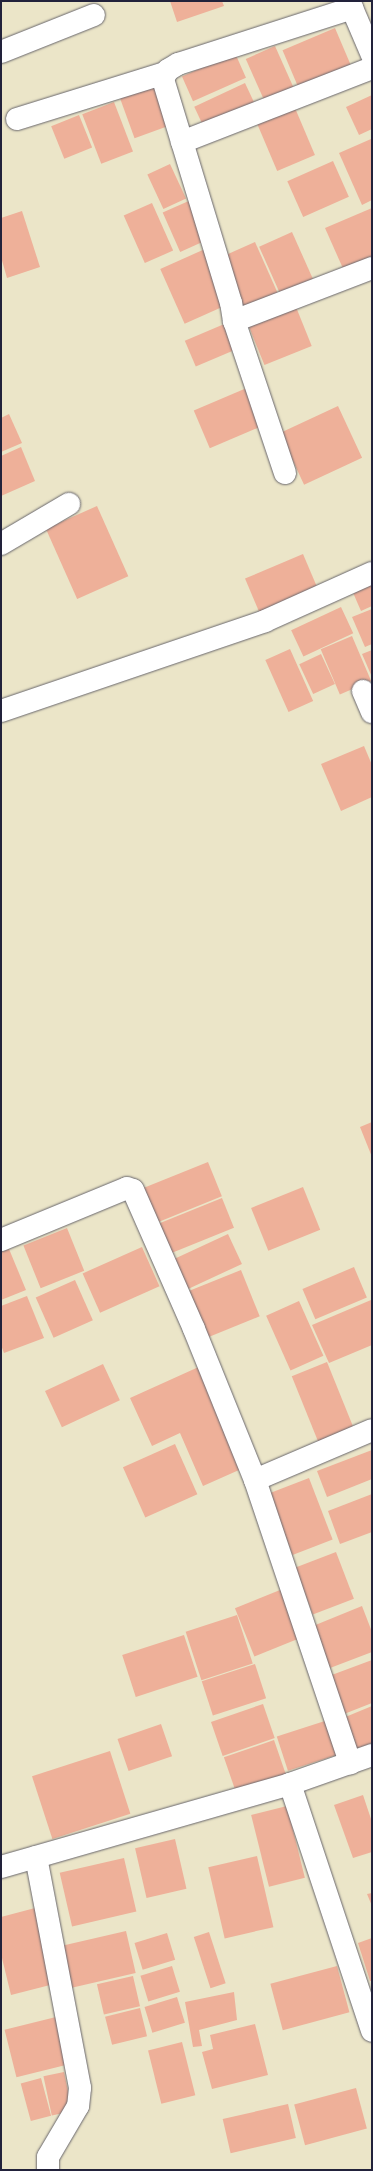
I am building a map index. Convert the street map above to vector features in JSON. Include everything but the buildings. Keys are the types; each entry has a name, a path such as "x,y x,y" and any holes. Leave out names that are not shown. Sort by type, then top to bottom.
{"street":[{"path":"17,119 165,73 178,64 350,4 372,55"},
{"path":"1,52 94,15"},
{"path":"182,142 372,68"},
{"path":"165,73 163,79 231,303 234,321 285,472"},
{"path":"234,321 372,268"},
{"path":"1,544 69,504"},
{"path":"1,711 265,621 372,573"},
{"path":"363,691 372,712"},
{"path":"1,1240 127,1188 133,1190 194,1329 255,1480 350,1763"},
{"path":"255,1480 372,1430"},
{"path":"1,1867 290,1784 372,1756"},
{"path":"290,1784 372,2031"},
{"path":"36,1857 80,2088 78,2106 48,2156 48,2170"}]}
